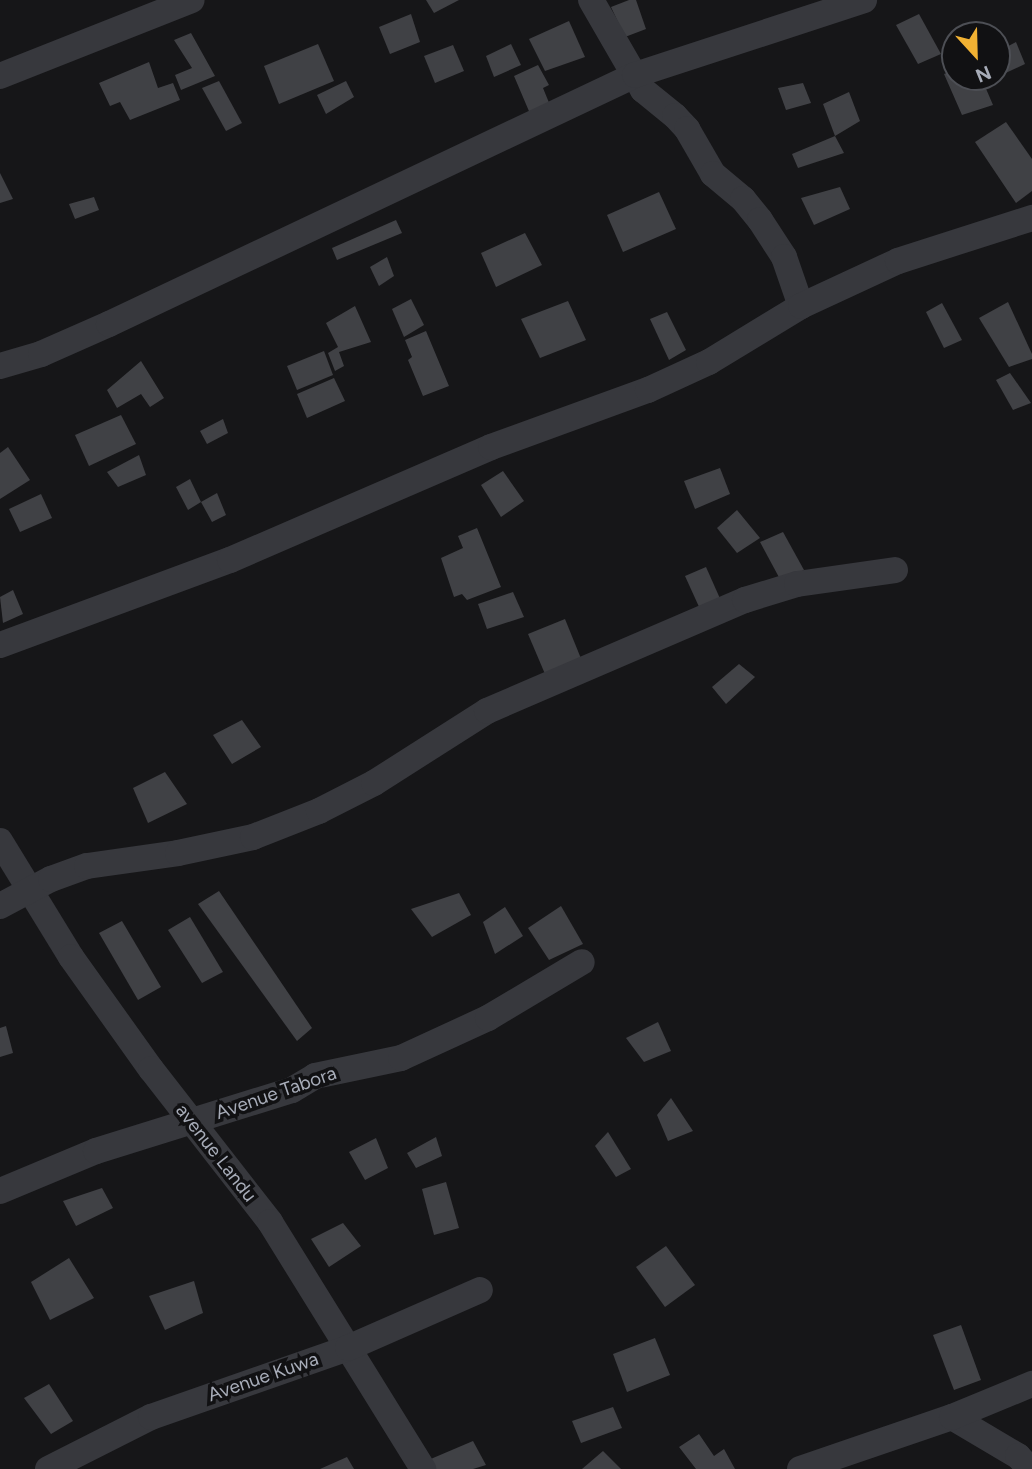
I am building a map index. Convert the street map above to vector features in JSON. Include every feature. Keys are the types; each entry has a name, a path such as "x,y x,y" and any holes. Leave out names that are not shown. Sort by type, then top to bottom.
{"street":[{"path":"0,76 157,6 192,0"},
{"path":"592,0 643,90 687,130 713,174 760,219 784,257 801,306"},
{"path":"0,366 40,354 109,324 635,75 864,0"},
{"path":"0,645 230,560 491,447 648,390 709,362 801,306 898,261 1032,218"},
{"path":"0,906 51,879 87,866 178,853 253,837 318,811 374,783 486,711 687,624 797,584 895,570"},
{"name":"avenue Landu","path":"0,841 71,957 191,1122 270,1222 423,1469"},
{"name":"Avenue Tabora","path":"0,1191 96,1151 292,1090 337,1069 401,1058 488,1018 582,962"},
{"name":"Avenue Kuwa","path":"48,1469 151,1417 348,1348 480,1290"},
{"path":"800,1469 952,1417 1032,1384"},
{"path":"952,1417 1018,1457 1030,1469"}],"building":[{"path":"426,0 459,0 434,13"},
{"path":"636,0 646,29 625,37 611,7"},
{"path":"411,14 420,42 390,54 379,27"},
{"path":"919,14 941,54 918,64 896,25"},
{"path":"569,21 585,57 545,71 529,39"},
{"path":"191,33 215,76 181,90 175,75 192,68 174,40"},
{"path":"1016,42 1025,64 1011,70 1011,45"},
{"path":"318,44 334,81 279,104 264,66"},
{"path":"511,44 521,65 494,77 486,56"},
{"path":"453,45 464,71 435,83 424,56"},
{"path":"149,62 158,88 173,83 180,100 130,120 120,102 110,106 99,83"},
{"path":"538,65 549,85 543,88 552,110 534,123 514,76"},
{"path":"219,81 242,123 226,131 202,88"},
{"path":"346,81 354,97 326,114 317,95"},
{"path":"803,83 811,103 786,110 778,88"},
{"path":"951,91 987,91 993,105 962,115"},
{"path":"849,92 860,121 835,136 823,104"},
{"path":"1006,122 1032,159 1032,191 1016,203 975,142"},
{"path":"835,136 844,153 798,168 792,154"},
{"path":"0,173 13,199 0,203"},
{"path":"840,187 850,209 814,225 801,198"},
{"path":"659,192 676,229 623,252 607,215"},
{"path":"94,197 99,210 75,219 69,204"},
{"path":"396,220 402,233 337,260 332,248"},
{"path":"525,233 542,265 496,287 481,253"},
{"path":"387,257 394,276 379,286 370,267"},
{"path":"411,299 424,325 404,337 392,309"},
{"path":"568,301 586,340 540,358 521,319"},
{"path":"1008,302 1032,354 1032,359 1009,367 979,318"},
{"path":"942,303 962,340 944,348 926,312"},
{"path":"355,306 371,342 339,352 344,366 335,371 328,353 338,347 326,323"},
{"path":"667,312 686,350 669,360 650,319"},
{"path":"426,331 449,386 423,396 408,360 412,357 405,340"},
{"path":"324,351 333,375 297,390 287,366"},
{"path":"141,361 164,398 150,407 141,394 117,408 107,390"},
{"path":"1010,373 1031,403 1013,410 996,380"},
{"path":"334,378 345,401 307,418 297,394"},
{"path":"121,415 136,444 89,466 75,435"},
{"path":"223,419 228,433 207,444 200,431"},
{"path":"8,447 30,480 0,499 0,453"},
{"path":"139,455 146,475 118,487 107,472"},
{"path":"720,468 730,494 695,509 684,481"},
{"path":"503,471 524,501 501,517 481,485"},
{"path":"190,479 201,502 188,510 176,487"},
{"path":"217,493 226,515 212,522 201,502"},
{"path":"41,494 52,518 20,532 9,509"},
{"path":"737,510 760,538 737,553 717,528"},
{"path":"477,528 501,587 467,600 462,594 454,597 441,558 463,548 458,536"},
{"path":"783,532 804,570 781,581 760,542"},
{"path":"706,567 726,612 705,620 685,576"},
{"path":"13,590 23,614 3,623 0,597"},
{"path":"513,592 524,617 487,629 478,604"},
{"path":"565,619 584,666 548,681 528,634"},
{"path":"739,664 755,677 726,704 712,687"},
{"path":"242,720 261,747 232,764 213,735"},
{"path":"165,772 187,804 148,823 133,788"},
{"path":"219,891 312,1028 297,1041 198,904"},
{"path":"459,893 471,915 432,937 411,909"},
{"path":"561,906 583,944 549,960 528,928"},
{"path":"505,907 523,936 495,954 483,922"},
{"path":"190,917 223,972 202,983 168,930"},
{"path":"122,921 161,987 138,1000 99,933"},
{"path":"658,1022 671,1051 644,1062 626,1038"},
{"path":"6,1026 13,1053 0,1057 0,1028"},
{"path":"671,1098 693,1131 668,1141 657,1115"},
{"path":"608,1132 631,1169 616,1177 595,1146"},
{"path":"436,1137 442,1156 416,1168 407,1153"},
{"path":"376,1138 388,1168 365,1180 349,1152"},
{"path":"446,1182 459,1228 434,1235 422,1189"},
{"path":"102,1188 113,1208 76,1226 63,1201"},
{"path":"343,1223 361,1246 329,1267 311,1239"},
{"path":"666,1246 695,1285 665,1307 636,1267"},
{"path":"69,1258 94,1298 50,1320 31,1282"},
{"path":"194,1281 203,1313 165,1330 149,1296"},
{"path":"961,1325 981,1380 954,1390 933,1335"},
{"path":"655,1338 670,1375 627,1392 613,1354"},
{"path":"49,1384 73,1421 51,1434 24,1398"},
{"path":"613,1407 622,1428 581,1443 572,1421"},
{"path":"699,1434 714,1456 724,1449 735,1469 696,1469 679,1447"},
{"path":"473,1441 486,1465 473,1469 432,1469 426,1461"},
{"path":"603,1451 621,1469 582,1469"},
{"path":"347,1457 354,1469 320,1469"}]}
